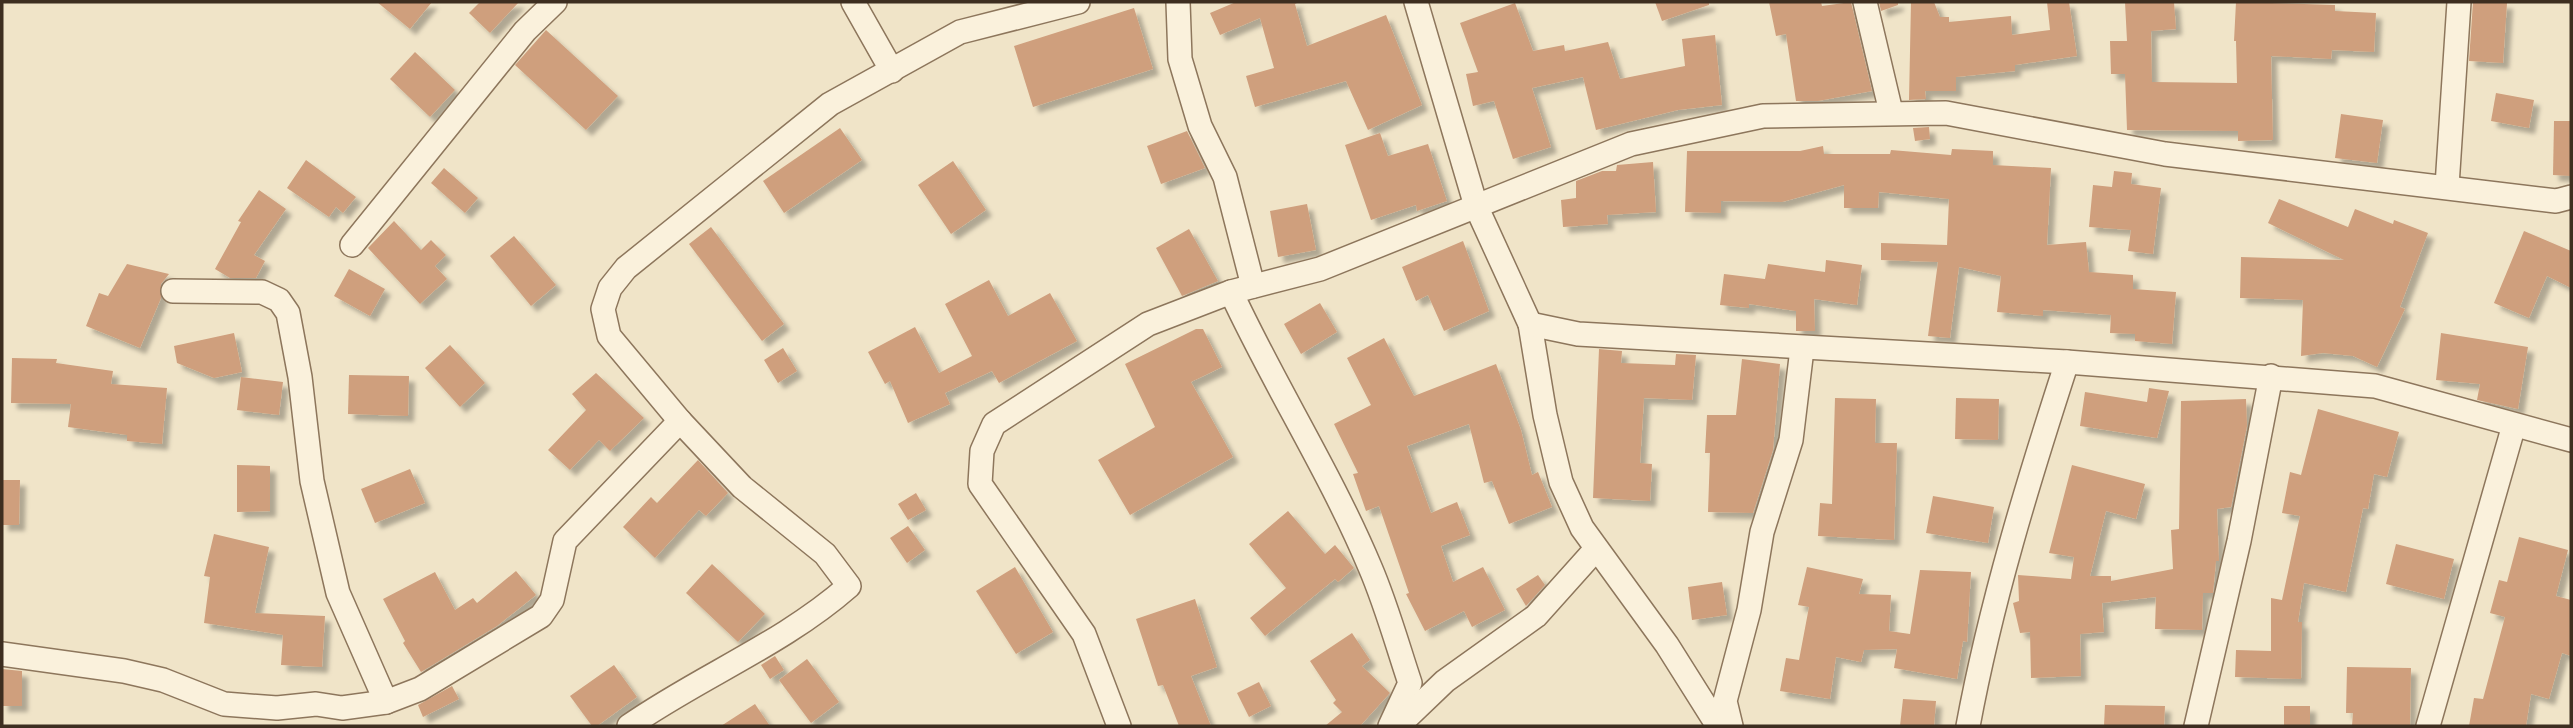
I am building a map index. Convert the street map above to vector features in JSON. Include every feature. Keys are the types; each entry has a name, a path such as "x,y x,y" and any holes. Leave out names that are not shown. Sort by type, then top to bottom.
{"street":[{"path":"352,245 525,31 555,2"},
{"path":"853,2 892,71"},
{"path":"629,726 765,646 821,610 849,586 825,554 742,487 680,421 609,336 603,309 610,288 626,268 830,104 960,32 1078,2"},
{"path":"1178,2 1180,59 1200,126 1225,177 1242,289 1264,362 1321,463 1371,568 1409,683 1390,726"},
{"path":"1416,2 1476,206 1530,324 1545,415 1561,482 1582,528 1667,645 1718,726"},
{"path":"1865,2 1891,112"},
{"path":"2447,186 2459,2"},
{"path":"1119,726 1084,634 980,484 982,451 994,424 1058,379 1148,324 1242,289 1320,269 1632,144 1763,116 1947,113 2165,154 2556,201 2571,197"},
{"path":"173,292 262,292 279,300 288,313 300,377 312,481 338,593 386,702"},
{"path":"1530,324 1578,334 1802,349 2067,362 2375,386 2571,440"},
{"path":"1731,726 1726,701 1749,610 1762,532 1791,440 1802,349"},
{"path":"1968,726 1988,624 2023,496 2067,362"},
{"path":"2196,726 2239,541 2271,376"},
{"path":"2,654 61,660 150,677 224,704 277,708 316,704 342,708 386,702 420,689 541,616 552,600 565,541 680,421"},
{"path":"2428,726 2514,425"},
{"path":"1398,726 1445,681 1536,617 1597,549"}],"building":[{"path":"377,2 432,2 410,29"},
{"path":"480,2 519,2 490,33 469,13"},
{"path":"1236,2 1299,2 1295,4 1307,46 1386,15 1422,105 1368,130 1346,81 1255,107 1246,76 1274,68 1260,18 1220,35 1210,13"},
{"path":"1655,2 1709,2 1709,5 1662,21"},
{"path":"1769,2 1821,2 1822,6 1851,2 1872,91 1818,101 1796,101 1786,34 1776,36"},
{"path":"1879,2 1898,2 1898,5 1881,11"},
{"path":"1911,2 1934,2 1940,17 1949,17 1949,22 2011,16 2012,35 2050,30 2047,2 2069,2 2077,56 2015,65 2015,71 1956,77 1956,91 1925,91 1926,99 1909,100"},
{"path":"2125,2 2174,2 2176,29 2151,31 2152,82 2237,83 2234,41 2236,2 2335,5 2335,11 2376,13 2374,52 2332,50 2331,59 2271,56 2273,140 2238,141 2238,131 2127,130 2125,74 2111,74 2110,41 2127,41"},
{"path":"2473,2 2507,3 2503,63 2469,61"},
{"path":"1515,3 1533,51 1564,45 1565,51 1608,42 1620,79 1685,66 1682,39 1715,35 1722,105 1678,110 1596,130 1583,77 1532,88 1551,147 1513,159 1494,101 1473,106 1466,74 1478,72 1460,23"},
{"path":"1134,8 1153,69 1033,107 1014,46"},
{"path":"546,30 618,96 586,130 515,65"},
{"path":"415,52 455,90 430,117 390,79"},
{"path":"2496,93 2534,100 2529,128 2491,121"},
{"path":"2341,114 2383,120 2377,163 2335,158"},
{"path":"2554,121 2571,121 2571,176 2553,175"},
{"path":"1929,127 1930,139 1915,141 1913,128"},
{"path":"840,128 862,160 784,213 763,181"},
{"path":"1187,131 1205,168 1161,184 1147,146"},
{"path":"1380,133 1388,156 1428,144 1447,201 1417,211 1416,205 1371,220 1345,145"},
{"path":"1823,146 1824,154 1890,154 1891,150 1951,155 1952,149 1993,151 1993,165 2051,168 2047,245 2086,242 2089,272 2133,275 2133,289 2176,292 2172,344 2135,341 2135,334 2110,333 2111,315 2043,310 2043,316 1997,312 2001,276 1959,267 1950,338 1928,336 1938,262 1881,260 1881,243 1947,245 1949,199 1879,192 1878,208 1844,208 1844,185 1782,202 1721,201 1721,213 1685,212 1687,151 1800,151"},
{"path":"306,160 356,197 343,213 336,207 329,217 287,188"},
{"path":"953,161 986,210 951,234 918,185"},
{"path":"1653,162 1656,212 1607,215 1608,224 1563,227 1561,200 1576,198 1576,181 1602,171 1616,171 1617,165"},
{"path":"444,168 478,198 465,213 431,183"},
{"path":"2114,171 2132,173 2131,184 2161,188 2153,254 2128,251 2131,230 2089,227 2093,185 2112,187"},
{"path":"259,190 286,209 254,255 265,261 256,278 230,278 215,269 241,222 238,221"},
{"path":"2279,199 2348,227 2355,209 2393,224 2394,220 2428,233 2400,307 2405,309 2377,367 2353,356 2323,353 2301,356 2303,300 2240,298 2241,257 2344,260 2268,223"},
{"path":"1307,204 1316,250 1278,257 1270,211"},
{"path":"394,221 421,250 431,240 446,255 435,266 447,279 420,304 368,248"},
{"path":"711,227 784,324 762,341 689,244"},
{"path":"1189,229 1218,281 1182,296 1156,248"},
{"path":"2524,231 2571,251 2571,288 2547,276 2529,318 2494,303"},
{"path":"514,236 556,285 531,306 490,256"},
{"path":"1463,241 1489,311 1444,331 1428,295 1416,301 1402,267"},
{"path":"1826,260 1862,265 1857,305 1814,299 1815,331 1796,331 1796,311 1749,304 1749,308 1720,305 1724,274 1765,279 1768,264 1825,272"},
{"path":"127,264 169,274 161,284 161,298 140,348 86,326 99,293 108,296"},
{"path":"349,269 385,289 370,316 334,296"},
{"path":"989,280 1008,316 1050,293 1077,341 999,383 992,371 945,393 950,404 908,423 890,381 885,384 868,352 915,327 939,373 972,356 945,304"},
{"path":"1320,303 1337,332 1301,354 1284,324"},
{"path":"1196,329 1203,329 1222,367 1191,382 1233,457 1130,515 1098,460 1155,427 1125,364"},
{"path":"234,333 242,372 214,378 177,363 174,346"},
{"path":"2441,333 2528,347 2518,409 2477,400 2480,384 2436,380"},
{"path":"1384,338 1414,396 1496,364 1521,430 1532,475 1538,472 1552,507 1509,524 1492,481 1484,483 1469,424 1407,446 1431,513 1457,502 1470,535 1441,546 1453,582 1483,567 1505,610 1472,627 1464,611 1425,631 1406,594 1409,593 1379,506 1366,511 1353,474 1358,473 1334,424 1371,405 1347,358"},
{"path":"450,345 485,383 460,407 425,368"},
{"path":"783,348 797,371 778,383 764,360"},
{"path":"1599,349 1622,351 1621,363 1675,365 1676,354 1696,355 1692,400 1644,398 1640,463 1652,464 1650,501 1593,498"},
{"path":"12,358 57,359 56,363 113,371 111,384 167,388 162,444 127,441 127,435 68,427 71,404 11,403"},
{"path":"1742,359 1780,364 1773,450 1753,513 1708,512 1710,453 1705,453 1707,415 1736,415"},
{"path":"596,373 644,418 610,451 599,440 570,470 548,450 586,410 572,394"},
{"path":"349,375 409,376 408,416 348,414"},
{"path":"241,377 283,382 279,415 237,410"},
{"path":"2149,388 2169,391 2157,438 2080,426 2085,392 2147,402"},
{"path":"1835,398 1876,399 1875,443 1897,443 1894,540 1818,536 1820,503 1832,504"},
{"path":"1956,398 1999,399 1998,440 1955,439"},
{"path":"2246,399 2247,426 2231,507 2217,509 2219,561 2216,561 2213,593 2203,593 2202,630 2155,629 2156,597 2102,603 2104,632 2080,634 2081,676 2031,678 2030,632 2020,633 2013,603 2019,601 2018,575 2071,579 2074,557 2049,553 2072,465 2145,484 2136,519 2106,511 2090,576 2111,576 2111,581 2173,569 2171,530 2179,529 2181,401"},
{"path":"2318,409 2399,432 2387,477 2374,474 2368,509 2363,508 2346,592 2304,583 2298,622 2302,622 2301,679 2235,677 2236,650 2271,651 2271,598 2282,600 2300,516 2282,513 2290,472 2301,475"},
{"path":"698,460 728,493 706,516 699,510 655,558 623,527 651,497 657,503"},
{"path":"237,465 270,466 270,511 237,512"},
{"path":"410,469 425,503 375,523 361,489"},
{"path":"2,480 20,480 19,525 2,525"},
{"path":"916,493 926,510 908,520 898,504"},
{"path":"1933,496 1994,507 1988,543 1926,533"},
{"path":"1288,511 1325,554 1335,545 1354,568 1338,582 1335,579 1265,636 1250,618 1286,588 1249,544"},
{"path":"908,526 925,550 907,563 890,538"},
{"path":"214,534 269,547 255,613 325,616 322,667 281,665 283,635 204,623 210,577 204,576"},
{"path":"2519,537 2568,550 2556,596 2571,600 2571,656 2562,653 2549,699 2531,694 2526,726 2469,726 2474,698 2483,699 2505,617 2490,613 2499,580 2507,582"},
{"path":"2396,544 2454,559 2444,599 2386,584"},
{"path":"712,564 765,614 738,642 686,593"},
{"path":"1015,567 1053,632 1016,654 976,591"},
{"path":"1807,567 1863,579 1859,594 1891,595 1889,631 1910,634 1920,570 1971,572 1967,642 1963,641 1957,679 1894,668 1897,649 1864,650 1861,662 1836,657 1830,699 1780,691 1786,658 1799,660 1809,607 1798,605"},
{"path":"516,571 536,595 497,626 421,672 403,643 405,641 383,599 435,572 455,610 473,598 477,603"},
{"path":"1538,575 1545,585 1526,606 1516,589"},
{"path":"1722,582 1727,615 1692,620 1688,587"},
{"path":"1195,599 1217,667 1191,676 1211,726 1179,726 1163,685 1158,686 1136,619"},
{"path":"1352,633 1370,660 1362,666 1390,693 1360,726 1325,726 1342,712 1333,703 1336,700 1310,661"},
{"path":"775,656 784,670 770,679 761,665"},
{"path":"807,659 839,702 811,723 779,680"},
{"path":"614,665 637,697 597,726 592,726 570,696"},
{"path":"2347,667 2411,668 2410,726 2352,726 2353,713 2346,713"},
{"path":"2,669 22,671 22,706 2,706"},
{"path":"1259,682 1271,706 1249,717 1237,693"},
{"path":"452,686 459,699 423,717 418,705"},
{"path":"1903,699 1936,701 1934,726 1900,726"},
{"path":"755,704 770,726 721,726"},
{"path":"2105,705 2165,706 2164,726 2104,726"},
{"path":"2284,706 2310,706 2310,726 2284,726"}]}
